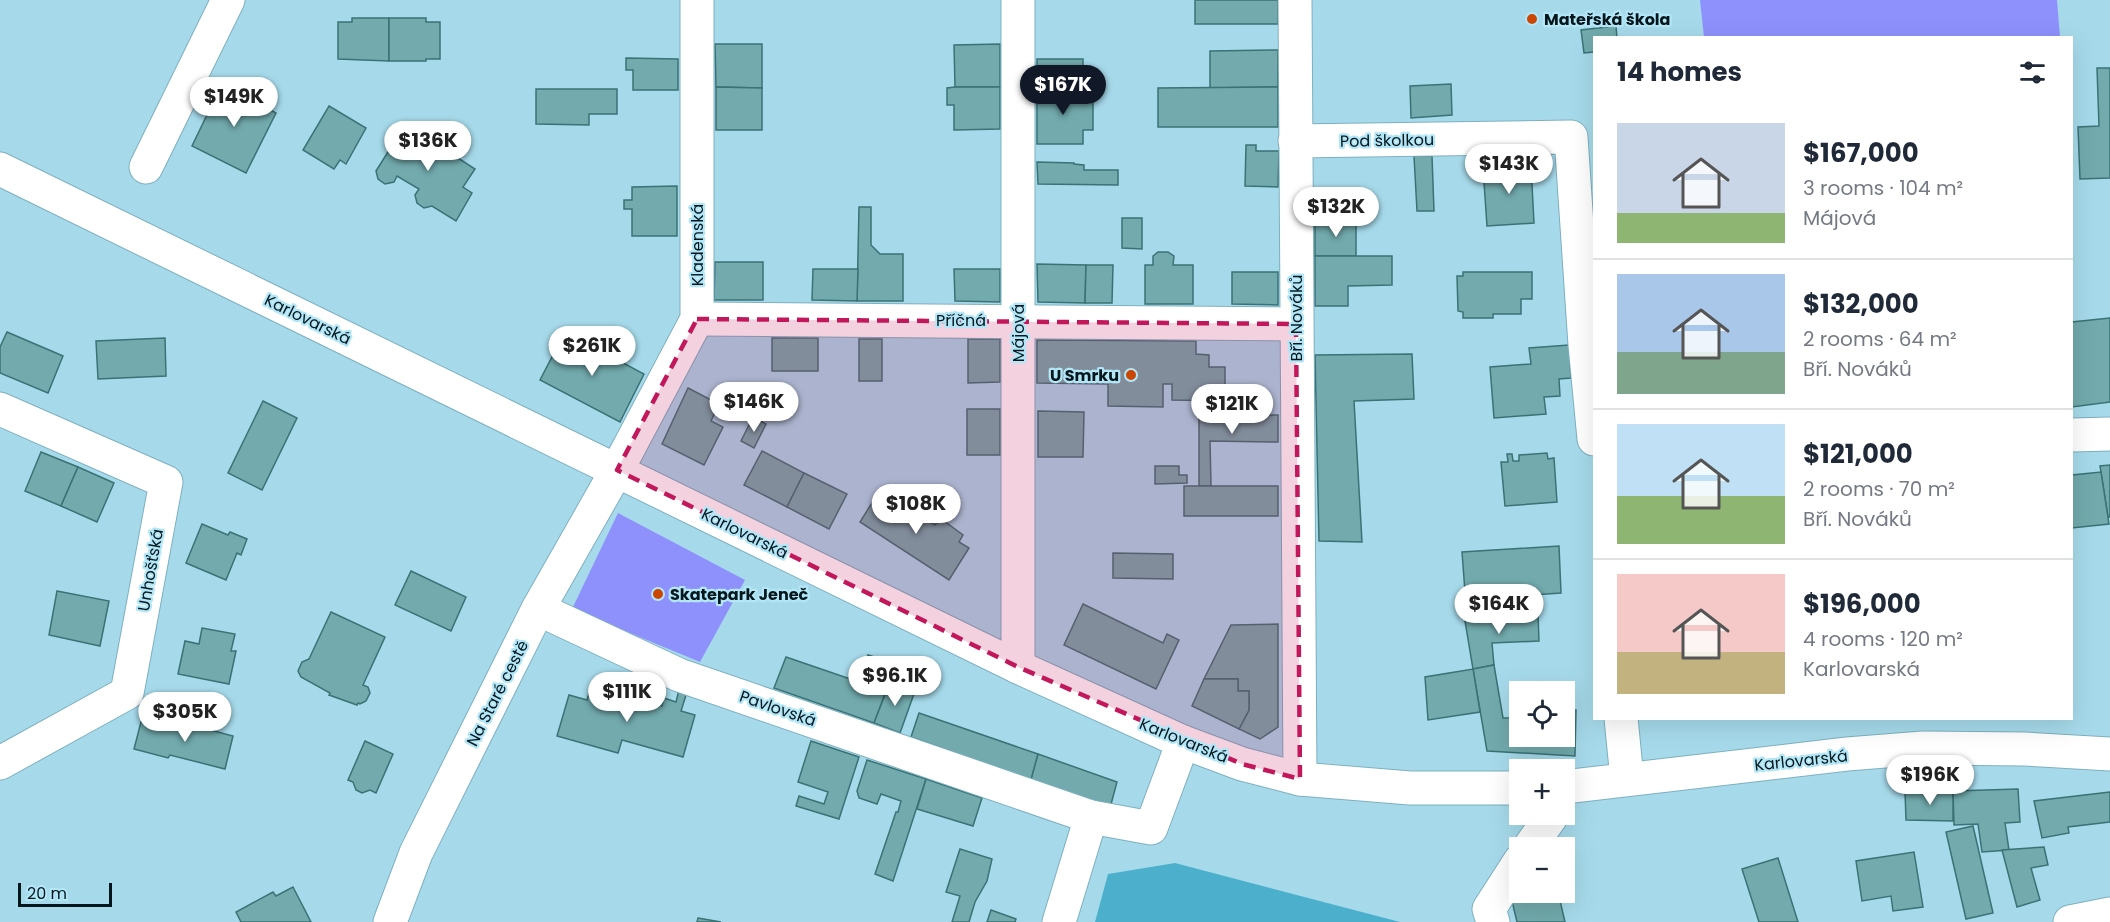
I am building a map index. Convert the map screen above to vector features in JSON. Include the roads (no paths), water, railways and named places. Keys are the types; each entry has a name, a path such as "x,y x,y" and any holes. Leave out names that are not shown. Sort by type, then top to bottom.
{"street":[{"path":"146,167 228,0"},
{"name":"Kladenská","path":"617,470 697,319 697,0"},
{"name":"Májová","path":"1018,0 1018,666"},
{"name":"Bří. Nováků","path":"1295,0 1300,779"},
{"name":"Pod školkou","path":"1295,141 1571,137 1593,427"},
{"name":"Karlovarská","path":"0,169 1018,666 1182,742 1242,764 1300,779 1410,788 1509,788"},
{"name":"Příčná","path":"697,319 1296,324"},
{"name":"Unhošťská","path":"0,409 166,482 128,693 0,763"},
{"path":"2073,435 2110,434"},
{"name":"Na Staré cestě","path":"390,922 416,853 538,609 617,470"},
{"name":"Pavlovská","path":"538,609 680,675 1091,817 1151,828 1182,742"},
{"path":"1622,720 1627,779"},
{"name":"Karlovarská","path":"1575,786 1847,754 1923,748 2024,749 2110,754"},
{"path":"1059,922 1091,817"},
{"path":"1493,922 1490,909 1509,879"},
{"path":"2070,922 2110,914"}],"water":[{"path":"1175,863 1400,922 1095,922 1108,874"}],"place":[{"name":"Mateřská škola","path":"1532,19"},
{"name":"U Smrku","path":"1131,375"},
{"name":"Skatepark Jeneč","path":"658,594"}]}
